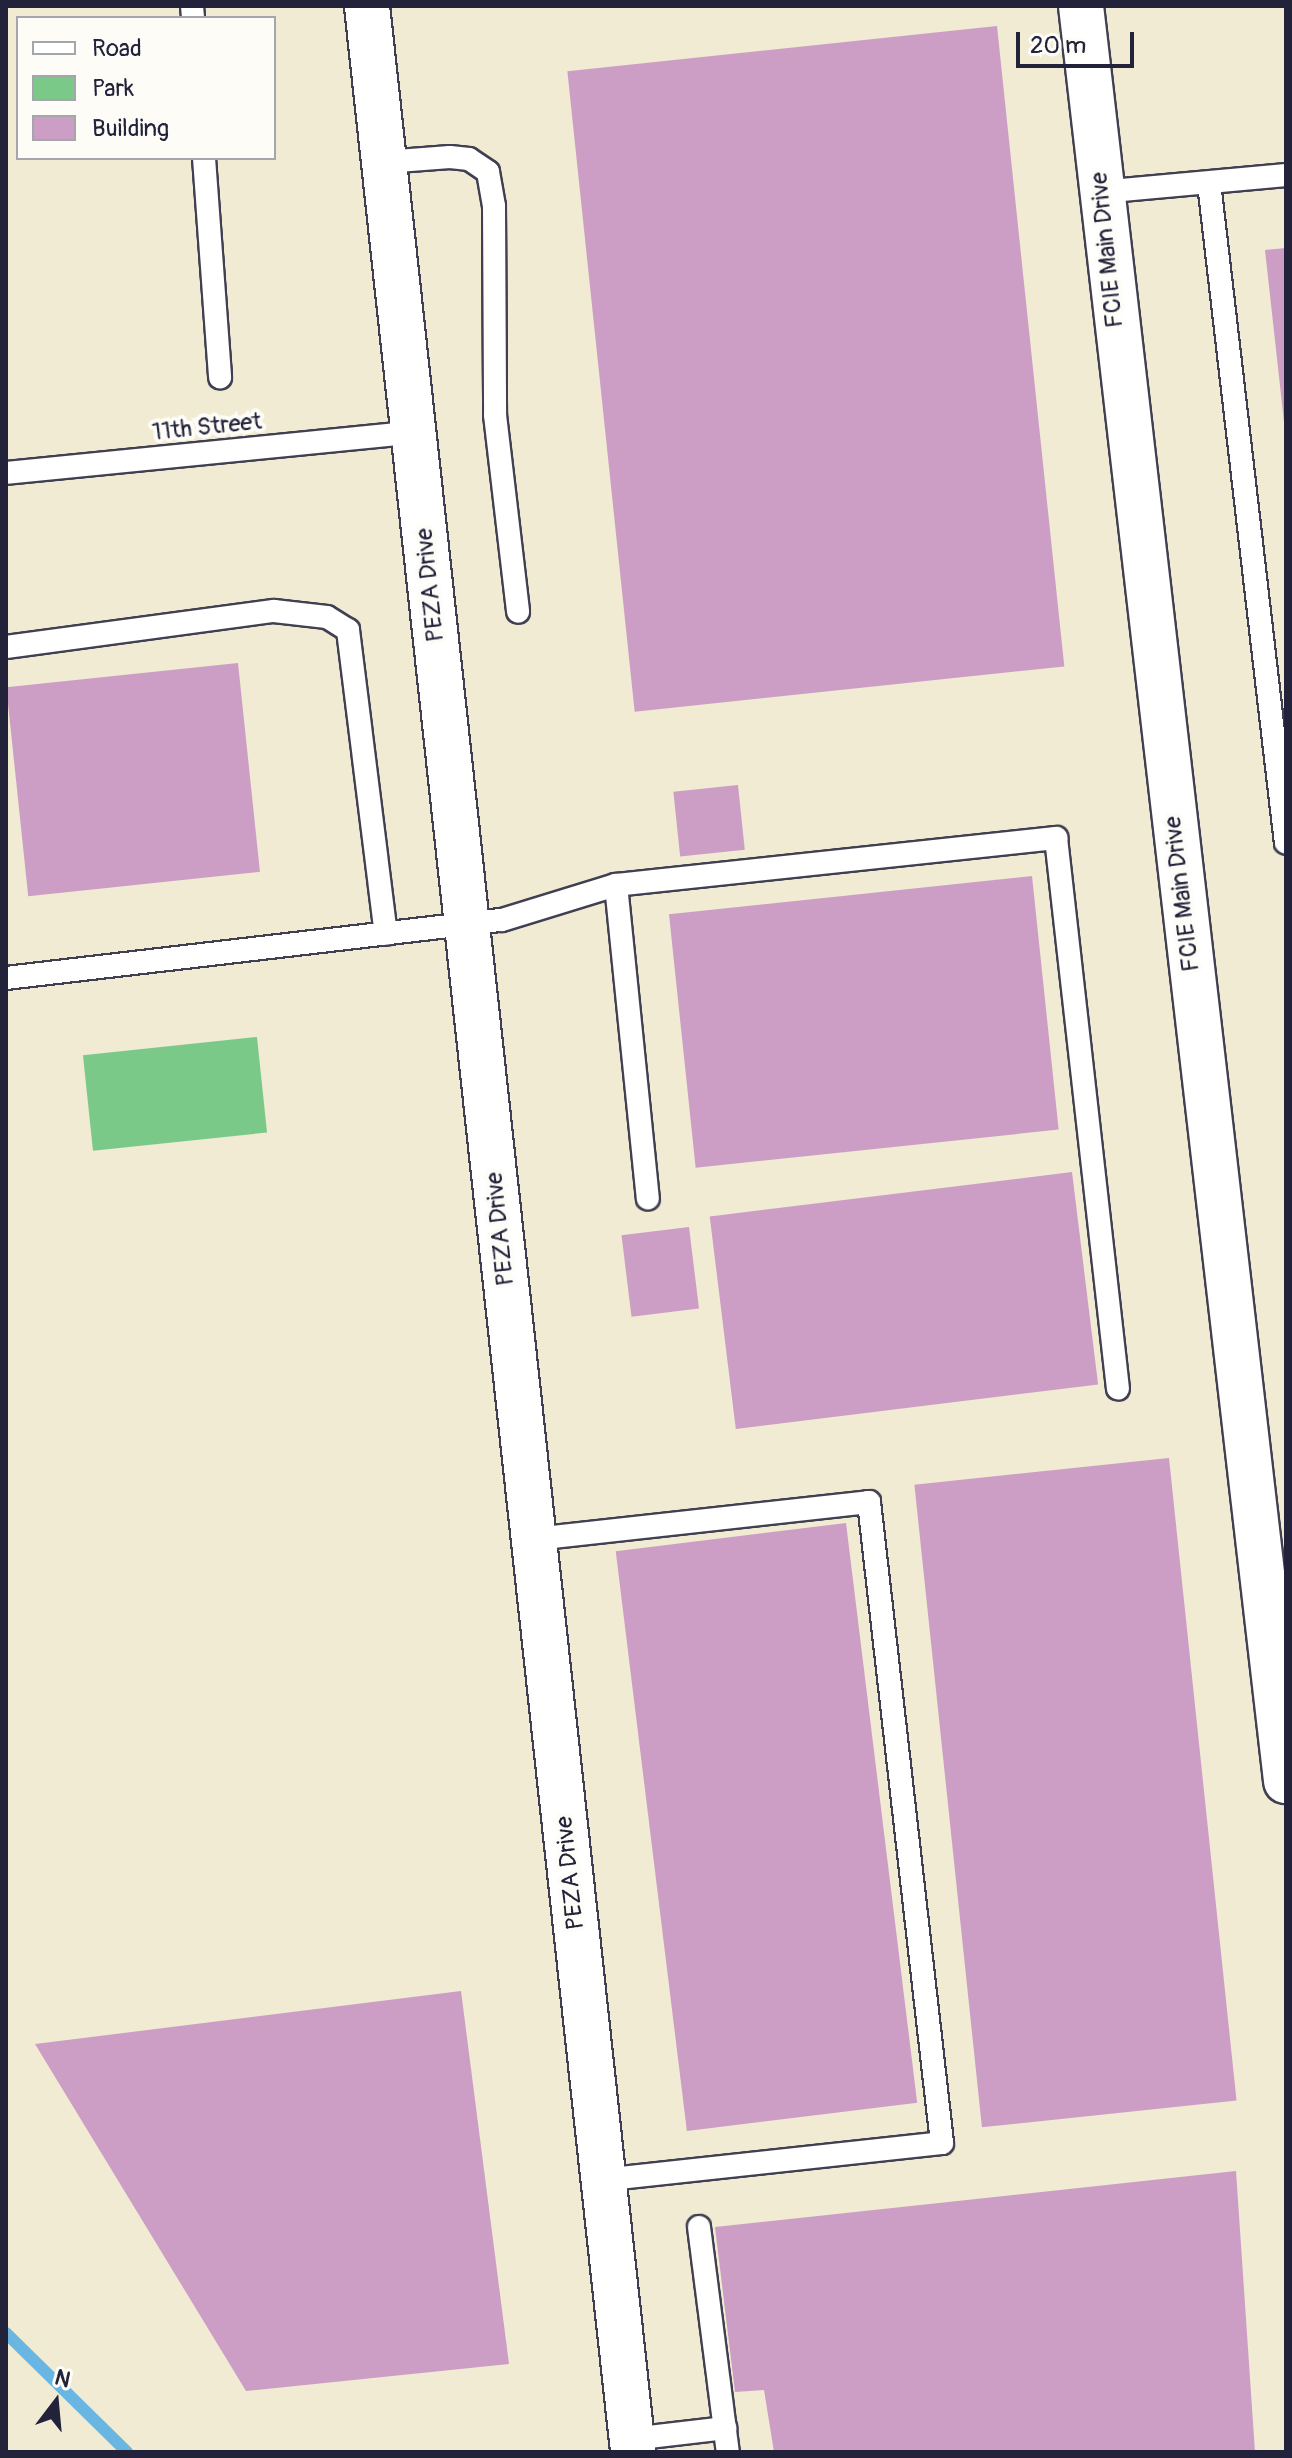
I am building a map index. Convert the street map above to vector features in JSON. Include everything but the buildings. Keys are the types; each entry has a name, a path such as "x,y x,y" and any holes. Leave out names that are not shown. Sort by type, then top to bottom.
{"street":[{"name":"PEZA Drive","path":"367,6 632,2446"},
{"name":"FCIE Main Drive","path":"1081,6 1100,192 1286,1781"}],"lane":[{"path":"384,162 450,157 469,159 488,172 494,206 495,415 518,612"},
{"path":"204,160 220,377"},
{"path":"1100,192 1286,175"},
{"path":"1209,183 1286,843"},
{"name":"11th Street","path":"6,473 414,432"},
{"path":"6,647 274,611 327,617 348,630 386,934"},
{"path":"6,978 502,920 616,885 1056,838 1118,1389"},
{"path":"616,885 648,1198"},
{"path":"534,1539 869,1502 942,2143 604,2180"},
{"path":"699,2227 728,2452"},
{"path":"632,2446 725,2428"}],"green space":[{"path":"257,1037 267,1132 93,1151 83,1055"}],"waterway":[{"path":"6,2333 127,2452"}]}
